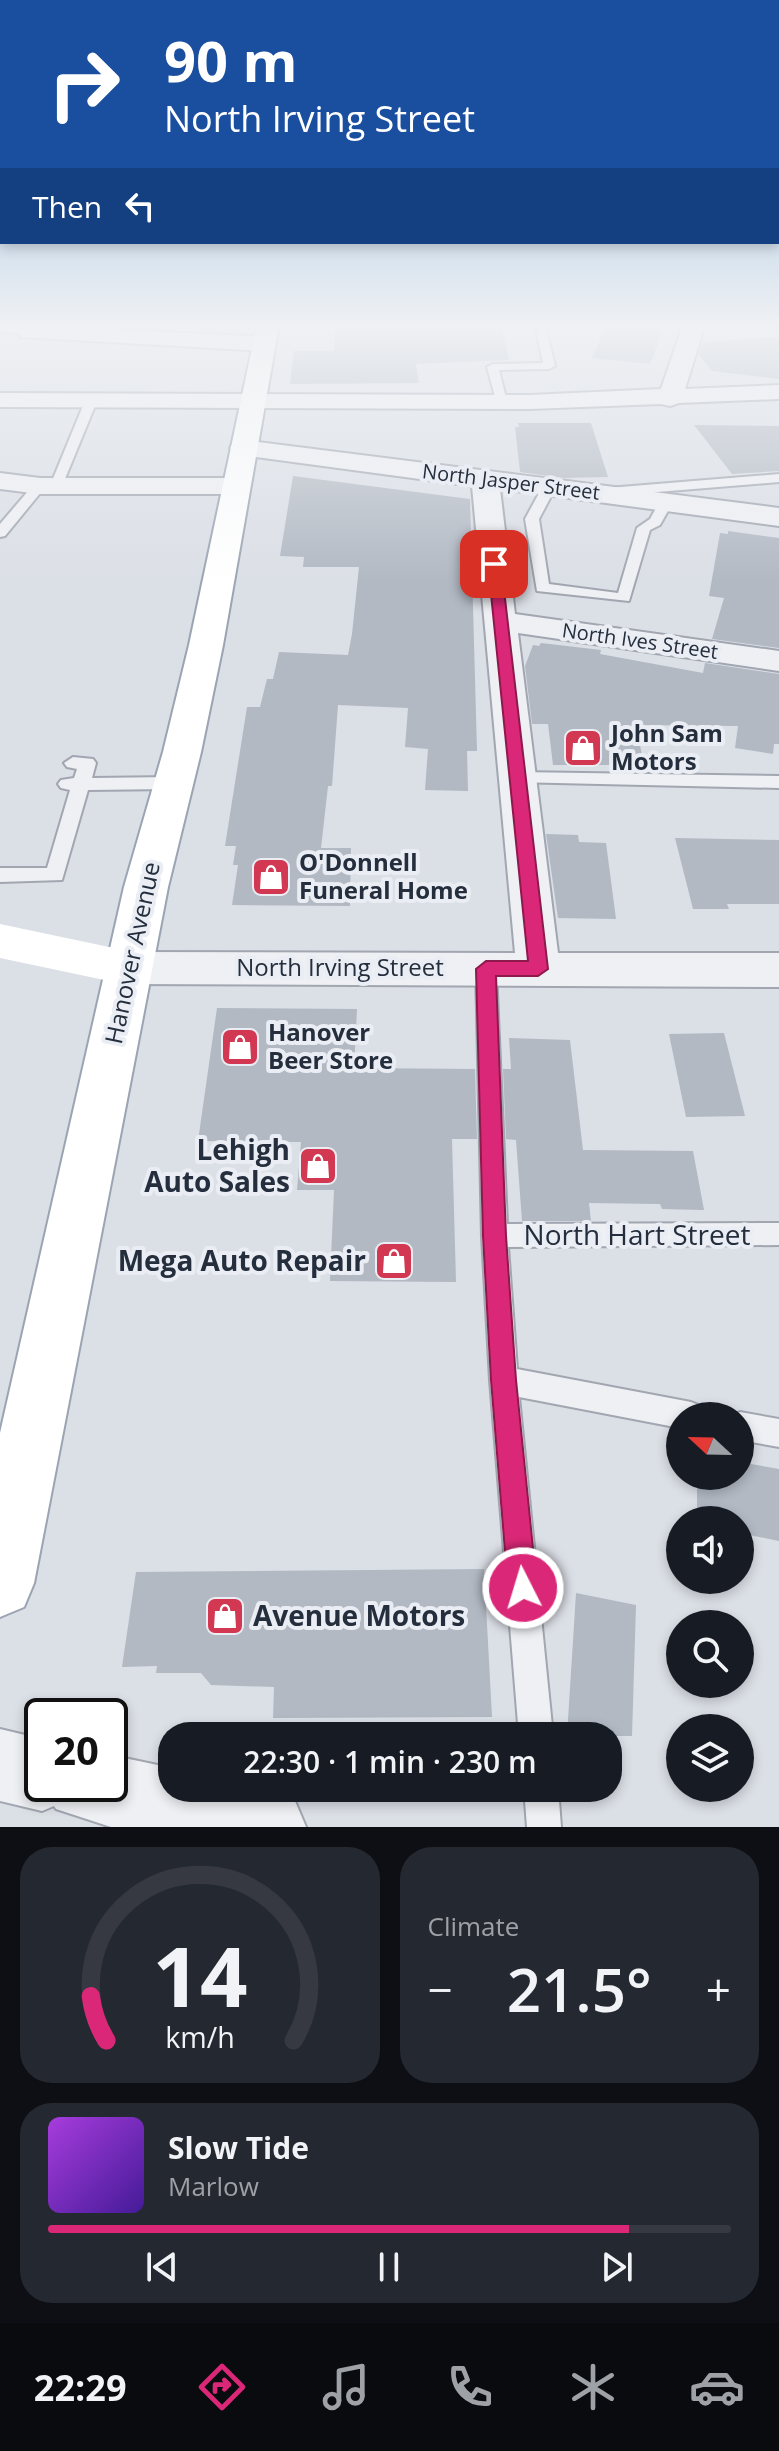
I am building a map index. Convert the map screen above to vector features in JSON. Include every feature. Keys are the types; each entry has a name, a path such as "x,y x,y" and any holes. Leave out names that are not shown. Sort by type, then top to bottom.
{"main road":[{"name":"Hanover Avenue","path":"0,1583 128,968 206,645 250,410"},
{"name":"North Irving Street","path":"0,941 128,968"}],"street":[{"name":"North Jasper Street","path":"243,448 485,479 546,492 595,493 662,508 779,517"},
{"path":"485,479 538,969"},
{"path":"0,481 48,486 236,486"},
{"name":"North Ives Street","path":"500,621 779,661"},
{"name":"North Irving Street","path":"128,968 779,970"},
{"path":"0,1765 24,1771"},
{"path":"128,1795 245,1824"}],"lane":[{"path":"0,533 48,486 86,410"},
{"path":"595,493 779,478"},
{"path":"546,492 532,519 542,588 624,598 644,528 655,522 662,508"},
{"path":"0,875 55,875 57,838 74,784 87,763 73,763"},
{"path":"518,778 779,782"},
{"path":"74,784 172,783"},
{"path":"486,969 495,1236 504,1380 535,1722"},
{"name":"North Hart Street","path":"495,1236 779,1234"},
{"path":"504,1380 666,1411"},
{"path":"754,1429 779,1433"},
{"path":"542,1802 544,1827"}],"building":[{"path":"518,423 591,423 608,477 563,478 520,472 515,427 519,427"},
{"path":"694,425 779,426 779,471 732,474"},
{"path":"293,476 470,499 477,751 467,751 468,791 425,790 428,749 405,747 408,708 338,705 332,786 328,786 321,848 351,848 350,906 232,905 238,865 233,865 236,846 225,846 247,707 260,707 267,679 273,679 279,652 348,655 352,634 359,567 303,567 304,557 280,556"},
{"path":"728,531 779,538 779,648 712,639 724,598 709,596 720,533 728,534"},
{"path":"541,643 601,650 600,654 703,673 705,663 779,674 779,744 774,744 773,754 735,748 738,726 636,725 644,765 553,765 548,724 532,724 525,666 533,645 539,646"},
{"path":"546,834 578,835 579,842 606,843 616,919 558,918"},
{"path":"675,838 779,840 779,904 727,904 729,909 693,909"},
{"path":"217,1008 357,1009 354,1068 475,1069 477,1139 452,1139 456,1282 330,1281 334,1190 297,1190 301,1142 198,1141"},
{"path":"724,1033 745,1116 686,1117 669,1034"},
{"path":"509,1038 570,1040 583,1150 693,1151 704,1210 662,1209 660,1204 589,1203 591,1221 522,1221 516,1140 506,1139 503,1069 511,1069"},
{"path":"754,1465 779,1469 779,1541 754,1536 754,1506 697,1506 697,1490 754,1490"},
{"path":"484,1569 492,1717 273,1718 274,1687 211,1685 201,1673 156,1673 157,1666 122,1667 136,1572"},
{"path":"576,1593 636,1605 632,1736 622,1736 622,1722 568,1722"}],"place":[{"name":"John Sam Motors","path":"583,748"},
{"name":"O'Donnell Funeral Home","path":"271,877"},
{"name":"Hanover Beer Store","path":"240,1047"},
{"name":"Lehigh Auto Sales","path":"318,1166"},
{"name":"Mega Auto Repair","path":"394,1261"},
{"name":"Avenue Motors","path":"225,1616"}],"route":[{"path":"494,564 538,969 486,969 495,1236 504,1380 523,1588"}]}
